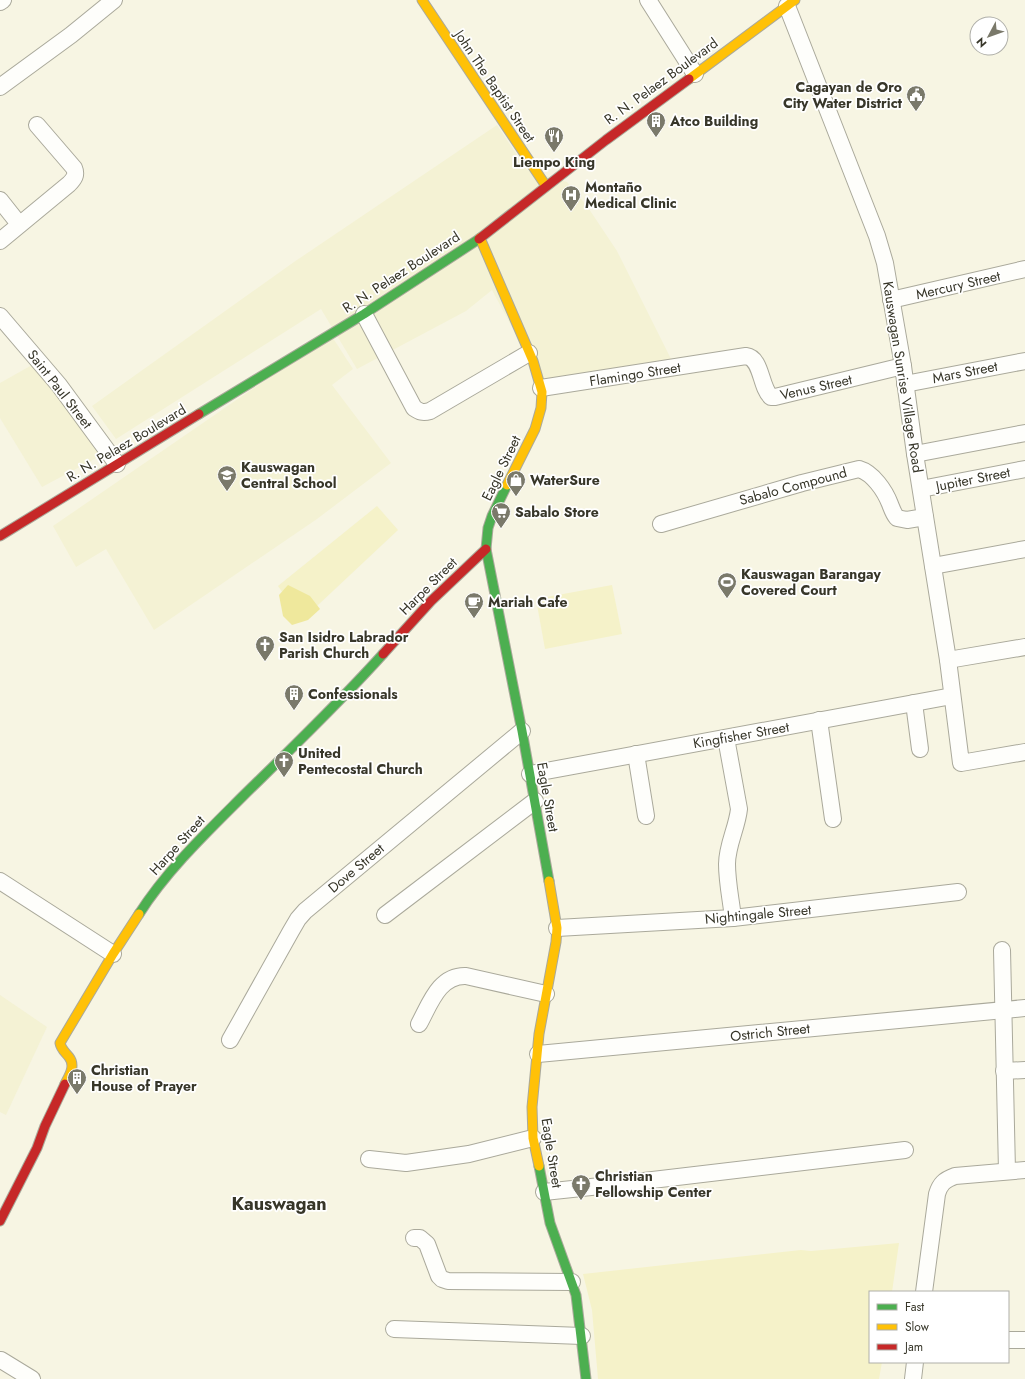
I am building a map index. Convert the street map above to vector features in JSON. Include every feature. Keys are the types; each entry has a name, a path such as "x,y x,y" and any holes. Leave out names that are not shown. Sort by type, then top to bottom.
{"street":[{"path":"0,87 71,35 114,0"},
{"name":"John The Baptist Street","path":"422,0 546,186"},
{"path":"648,0 695,74"},
{"name":"R. N. Pelaez Boulevard","path":"0,536 116,464 232,396 364,314 480,238 606,140 791,3"},
{"name":"Kauswagan Sunrise Village Road","path":"791,3 877,236 885,263 903,366 915,454 948,660 961,763 1025,752"},
{"path":"0,240 69,184 74,178 76,172 37,125"},
{"path":"0,200 19,224"},
{"name":"Eagle Street","path":"480,238 505,293 529,352 541,388 542,404 539,418 490,522 486,549 530,774 557,928 538,1054 532,1107 533,1138 550,1224 572,1282 579,1312 586,1379"},
{"name":"Mercury Street","path":"892,300 1025,269"},
{"path":"364,314 414,408 419,411 430,411 529,352"},
{"name":"Saint Paul Street","path":"0,316 60,385 116,464"},
{"name":"Venus Street","path":"730,359 746,356 753,358 756,362 765,390 771,397 903,366"},
{"name":"Flamingo Street","path":"541,388 730,359"},
{"name":"Mars Street","path":"905,384 1025,361"},
{"path":"915,454 1025,434"},
{"name":"Sabalo Compound","path":"661,524 802,483 859,469 867,472 876,481 887,497 893,513 897,518 907,520 925,517"},
{"name":"Jupiter Street","path":"921,489 1025,469"},
{"name":"Harpe Street","path":"0,1220 37,1148 45,1126 72,1069 73,1063 71,1058 62,1050 60,1043 113,954 148,900 206,834 351,690 431,601 486,549"},
{"path":"933,566 1025,549"},
{"path":"948,660 1025,647"},
{"name":"Kingfisher Street","path":"530,774 952,696"},
{"path":"914,703 920,749"},
{"path":"819,720 833,819"},
{"name":"Dove Street","path":"230,1040 291,931 305,911 522,732"},
{"path":"726,738 738,809 738,821 728,852 727,864 733,918"},
{"path":"636,754 646,816"},
{"path":"385,915 535,801"},
{"path":"0,881 113,954"},
{"name":"Nightingale Street","path":"557,928 733,918 958,892"},
{"path":"1002,950 1002,1009 1007,1171"},
{"path":"420,1024 435,992 452,977 466,976 546,994"},
{"name":"Ostrich Street","path":"538,1054 1025,1008"},
{"path":"1004,1071 1025,1070"},
{"path":"369,1159 406,1163 469,1154 533,1138"},
{"path":"544,1192 905,1150"},
{"path":"924,1291 936,1194 946,1179 955,1176 1025,1170"},
{"path":"414,1238 420,1238 427,1244 439,1276 448,1281 572,1282"},
{"path":"394,1329 582,1336"},
{"path":"1009,1340 1025,1340"},
{"path":"1,1360 32,1379"},
{"path":"913,1379 915,1363"}],"shaded area":[{"path":"497,125 527,170 567,182 587,206 617,251 673,363 543,385 492,290 466,311 357,369 321,309 116,439 92,406 294,262"},
{"name":"Kauswagan Central School","path":"331,335 353,369 332,385 391,463 317,519 154,630 106,549 76,567 53,526"},
{"path":"32,365 102,455 42,487 0,418 0,383"},
{"path":"377,506 398,530 302,620 278,586"},
{"path":"288,585 310,596 320,609 308,620 292,625 283,616 279,595"},
{"path":"612,585 622,634 545,649 536,599"},
{"path":"0,995 47,1027 6,1115 0,1112"},
{"path":"899,1243 892,1291 869,1291 869,1363 882,1363 879,1379 598,1379 592,1310 583,1274 801,1250 811,1251"}],"traffic: fast":[{"path":"199,414 364,314 479,239"},
{"path":"507,485 488,528 486,549 522,731 549,881"},
{"path":"139,914 162,882 188,852 332,708 383,654"},
{"path":"539,1166 550,1223 576,1295 586,1379"}],"traffic: slow":[{"path":"422,0 546,186"},
{"path":"689,79 795,0"},
{"path":"480,238 533,361 542,392 541,408 535,429 507,485"},
{"path":"539,1166 533,1138 532,1107 539,1034 556,942 557,928 549,881"},
{"path":"65,1084 70,1074 72,1064 71,1060 62,1049 60,1043 113,954 139,914"}],"traffic: jam":[{"path":"479,239 606,140 689,79"},
{"path":"0,536 199,414"},
{"path":"383,654 431,601 486,549"},
{"path":"0,1221 37,1148 45,1126 65,1084"}],"place":[{"name":"Cagayan de Oro City Water District","path":"916,112"},
{"name":"Atco Building","path":"656,138"},
{"name":"Liempo King","path":"554,153"},
{"name":"Montaño Medical Clinic","path":"571,212"},
{"name":"Kauswagan Central School","path":"227,492"},
{"name":"WaterSure","path":"516,497"},
{"name":"Sabalo Store","path":"501,529"},
{"name":"Kauswagan Barangay Covered Court","path":"727,599"},
{"name":"Mariah Cafe","path":"474,619"},
{"name":"San Isidro Labrador Parish Church","path":"265,662"},
{"name":"Confessionals","path":"294,711"},
{"name":"United Pentecostal Church","path":"284,778"},
{"name":"Christian House of Prayer","path":"77,1095"},
{"name":"Christian Fellowship Center","path":"581,1201"}],"district":[{"name":"Kauswagan","path":"279,1204"}]}
